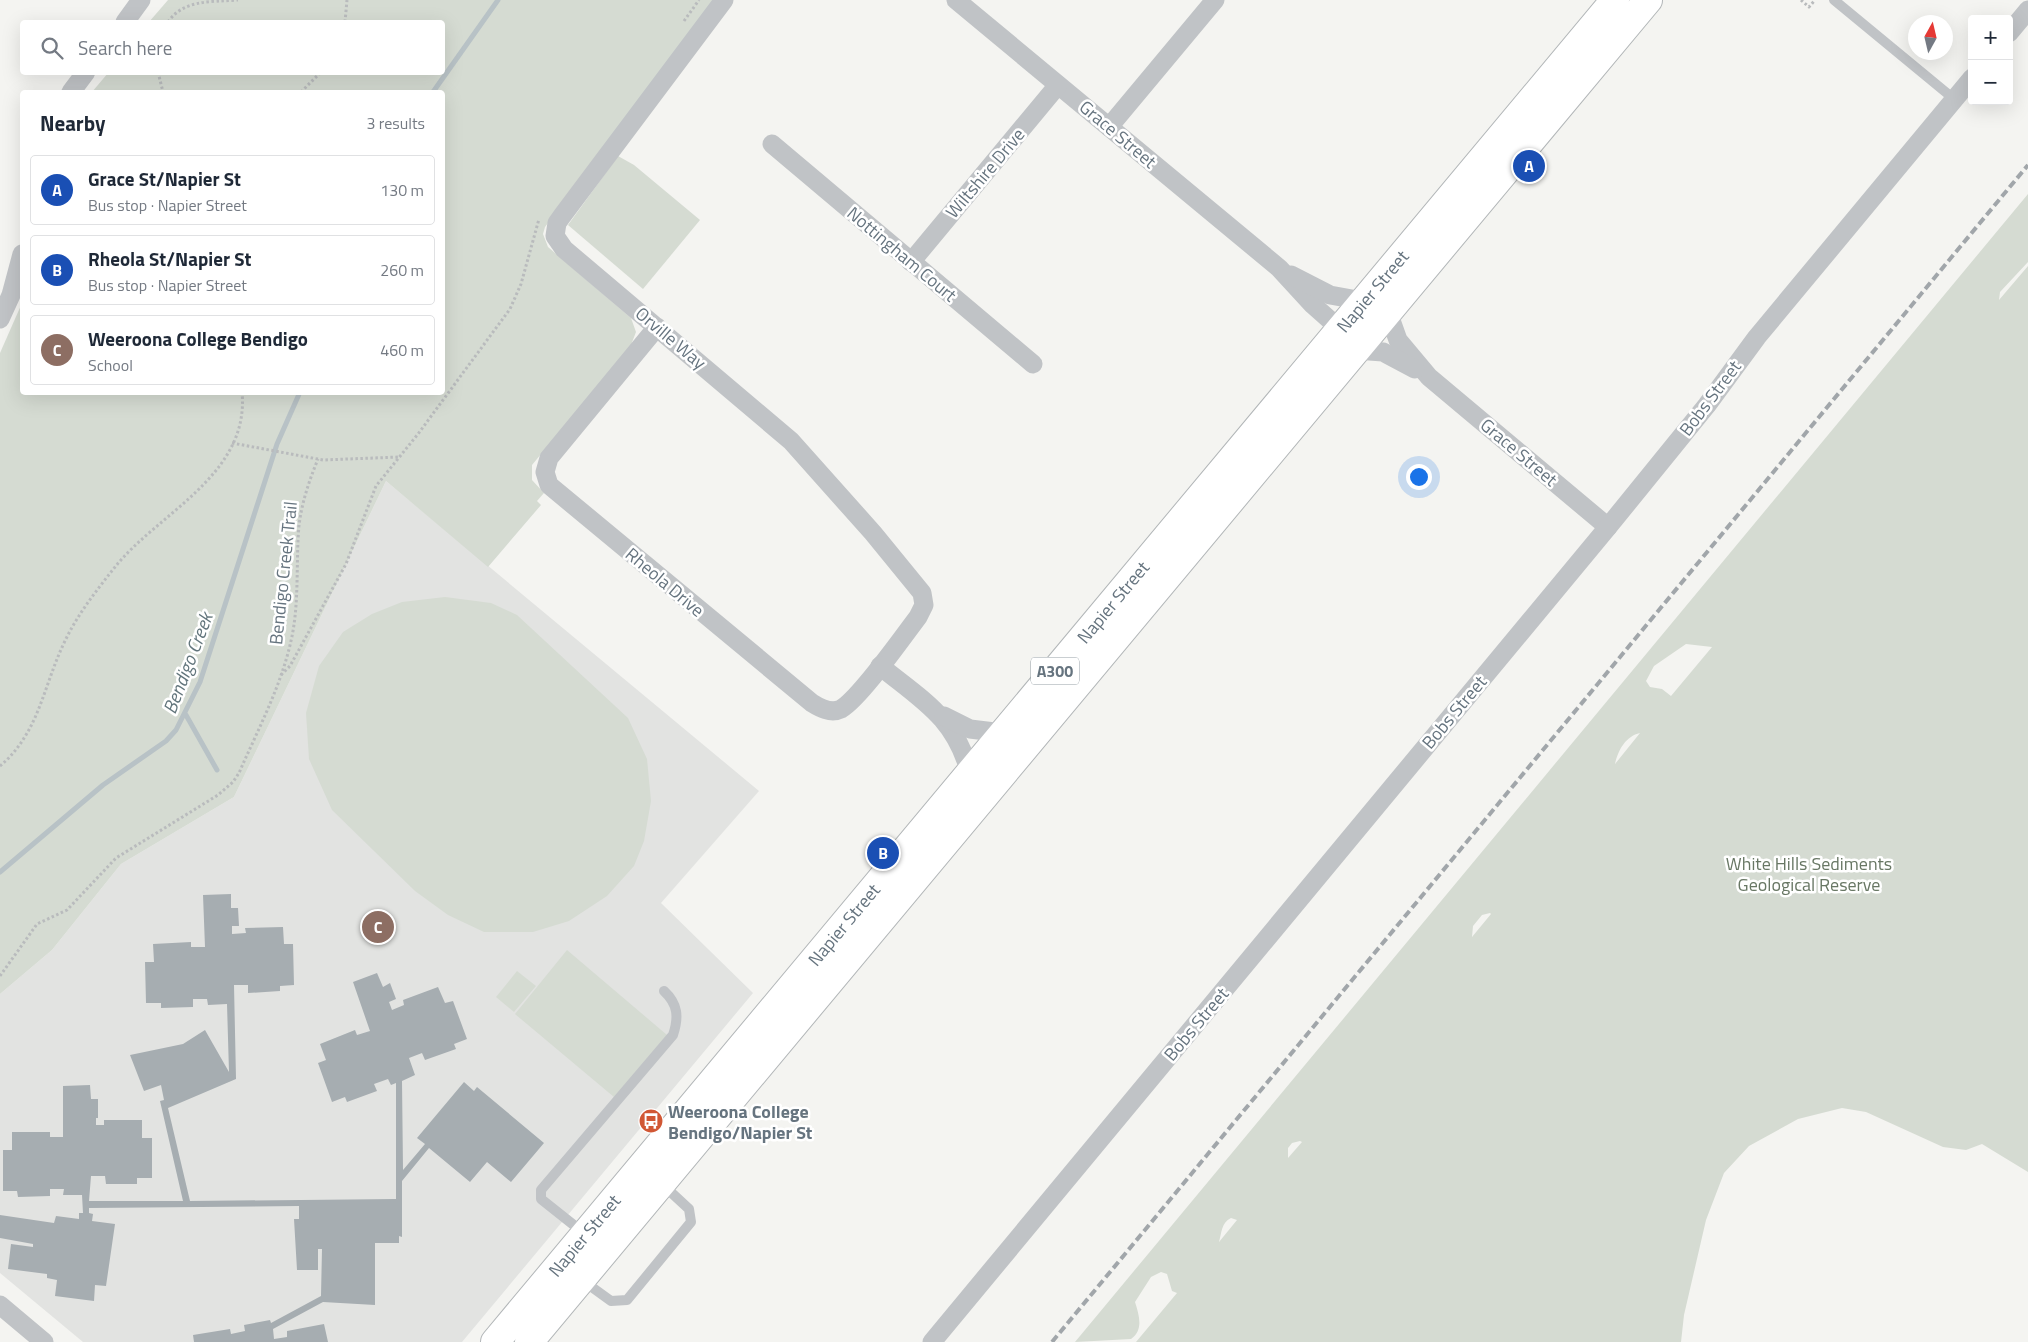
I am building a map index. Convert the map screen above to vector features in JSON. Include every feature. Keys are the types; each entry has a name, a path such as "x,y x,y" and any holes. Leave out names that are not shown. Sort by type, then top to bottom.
{"highway":[{"name":"Napier Street","path":"529,1342 1002,774 1348,339 1363,300 1614,0"},
{"name":"Napier Street","path":"495,1342 596,1235 900,857 1003,734 1348,339 1388,312 1648,0"},
{"path":"1409,245 1476,183 1509,145 1514,143 1524,148"},
{"path":"1348,339 1402,278 1466,218"},
{"path":"900,857 955,808 987,771 995,770 1002,774"}],"street":[{"path":"126,20 141,0"},
{"name":"Orville Way","path":"724,0 562,216 556,229 557,241 564,249 792,441 917,586 924,599 922,611 880,666"},
{"name":"Grace Street","path":"956,0 1279,268 1348,339 1388,354 1429,377"},
{"path":"1109,127 1215,0"},
{"path":"2013,28 2028,10"},
{"path":"72,90 84,75"},
{"name":"Bobs Street","path":"932,1342 1608,527 1707,405 1756,337 1968,83"},
{"name":"Wiltshire Drive","path":"911,262 1058,85"},
{"name":"Nottingham Court","path":"772,144 1033,364"},
{"path":"0,319 11,295 20,261"},
{"name":"Grace Street","path":"1279,268 1330,295 1363,300"},
{"name":"Grace Street","path":"1388,312 1398,340 1429,377 1608,527"},
{"name":"Rheola Drive","path":"657,327 549,458 546,472 549,484 820,708 827,710 841,708 880,666"},
{"path":"880,666 934,710 955,734 962,747 970,774"},
{"path":"934,710 970,729 1003,734"},
{"path":"0,1306 44,1342"}],"lane":[{"path":"1834,0 1954,99"},
{"path":"664,991 678,1011 673,1035 541,1190 541,1199 596,1235 655,1174 688,1152"},
{"path":"581,1280 611,1301 627,1300 691,1222 689,1209 662,1183"}],"path":[{"path":"169,20 175,9 186,2 238,0"},
{"path":"345,20 347,0"},
{"path":"680,27 699,0"},
{"path":"1801,0 1809,7 1815,0"},
{"path":"159,75 162,90"},
{"path":"303,90 318,75"},
{"path":"281,675 290,666 346,564 376,486 510,309 521,284 535,227 540,217"},
{"path":"0,766 12,756 31,730 64,643 89,601 123,556 215,471 232,443 240,420 242,395"},
{"path":"232,443 313,459 399,457"},
{"name":"Bendigo Creek Trail","path":"0,976 36,924 74,904 116,858 218,795 239,774 281,675 294,630 300,517 305,494 318,459"}],"shaded area":[{"path":"386,481 759,791 661,903 753,993 462,1342 83,1342 0,1273 0,994 52,950 121,864 234,797"}],"green space":[{"path":"168,0 715,0 545,227 543,234 548,247 631,318 636,332 631,345 532,465 532,480 544,493 537,501 541,505 488,567 386,481 234,797 121,864 52,950 0,994 0,353 20,308 20,395 445,395 445,90 94,90 106,75 445,75 445,20 151,20"},
{"path":"618,156 634,165 700,220 643,289 568,225"},
{"name":"White Hills Sediments Geological Reserve","path":"2028,194 2028,262 2000,292 1999,300 2028,266 2028,1172 1982,1144 1966,1150 1943,1147 1866,1112 1842,1108 1798,1119 1749,1146 1724,1173 1706,1220 1684,1315 1681,1342 1136,1342 1177,1293 1172,1291 1167,1274 1161,1272 1151,1277 1135,1302 1139,1317 1139,1327 1131,1339 1075,1342","holes":["1686,644 1712,647 1671,696 1662,689 1650,687 1646,681 1654,666","1640,733 1615,764 1623,744","1491,914 1472,937 1473,926 1482,915","1302,1142 1288,1158 1288,1148 1292,1143","1231,1218 1237,1220 1219,1242 1225,1222"]},
{"path":"445,597 491,603 517,615 628,718 647,759 651,801 644,841 634,866 607,896 569,921 533,932 484,932 448,915 415,891 332,810 309,759 306,713 319,666 343,632 372,614 402,602"},
{"path":"567,950 667,1035 614,1097 515,1014"},
{"path":"517,971 536,986 514,1012 496,997"}],"building":[{"path":"231,894 231,908 238,908 239,926 232,926 232,934 246,933 245,928 283,927 284,944 293,944 294,985 280,986 280,991 248,993 248,985 234,985 236,1079 168,1108 190,1201 396,1199 396,1083 391,1085 388,1079 374,1084 377,1091 347,1102 345,1097 332,1102 318,1063 326,1060 320,1044 355,1030 357,1035 370,1031 353,982 377,973 383,987 390,983 396,999 389,1002 392,1010 404,1005 403,1000 438,987 445,1003 453,1001 467,1039 454,1044 456,1049 425,1060 422,1053 409,1058 415,1075 402,1081 403,1170 425,1144 417,1138 464,1082 474,1091 477,1087 544,1143 511,1182 487,1162 470,1182 429,1148 402,1181 402,1237 399,1236 399,1243 375,1243 375,1305 323,1302 273,1329 274,1339 287,1337 287,1331 324,1324 328,1342 194,1342 193,1335 230,1329 231,1334 245,1331 244,1325 270,1320 271,1323 321,1296 322,1249 318,1249 318,1270 297,1270 294,1219 299,1219 299,1206 89,1208 89,1213 93,1214 92,1221 115,1224 106,1286 95,1285 94,1301 55,1296 57,1280 47,1278 47,1274 8,1269 11,1244 33,1247 33,1244 0,1238 0,1215 54,1223 56,1216 79,1219 79,1213 83,1213 82,1195 63,1195 64,1189 50,1189 50,1196 18,1197 17,1191 3,1191 3,1150 12,1150 12,1132 50,1132 50,1137 63,1137 63,1086 90,1085 91,1099 98,1099 96,1125 104,1125 104,1120 142,1120 142,1138 152,1138 152,1178 137,1178 137,1184 106,1184 105,1176 91,1176 89,1201 183,1201 160,1101 164,1100 161,1085 144,1091 130,1055 183,1044 205,1030 229,1072 227,1004 208,1005 207,999 193,999 193,1007 161,1008 161,1003 146,1003 145,962 154,962 153,944 191,942 191,947 205,947 203,895"}],"waterway":[{"name":"Bendigo Creek","path":"434,90 498,0"},
{"name":"Bendigo Creek","path":"0,872 103,785 166,741 176,730 200,682 277,444 299,395"},
{"path":"186,715 217,770"}],"railway":[{"path":"1052,1342 2028,165"}],"place":[{"name":"Grace St/Napier St","path":"1529,166"},
{"name":"Rheola St/Napier St","path":"883,853"},
{"name":"Weeroona College Bendigo","path":"378,927"},
{"name":"Weeroona College Bendigo/Napier St","path":"651,1121"}]}
